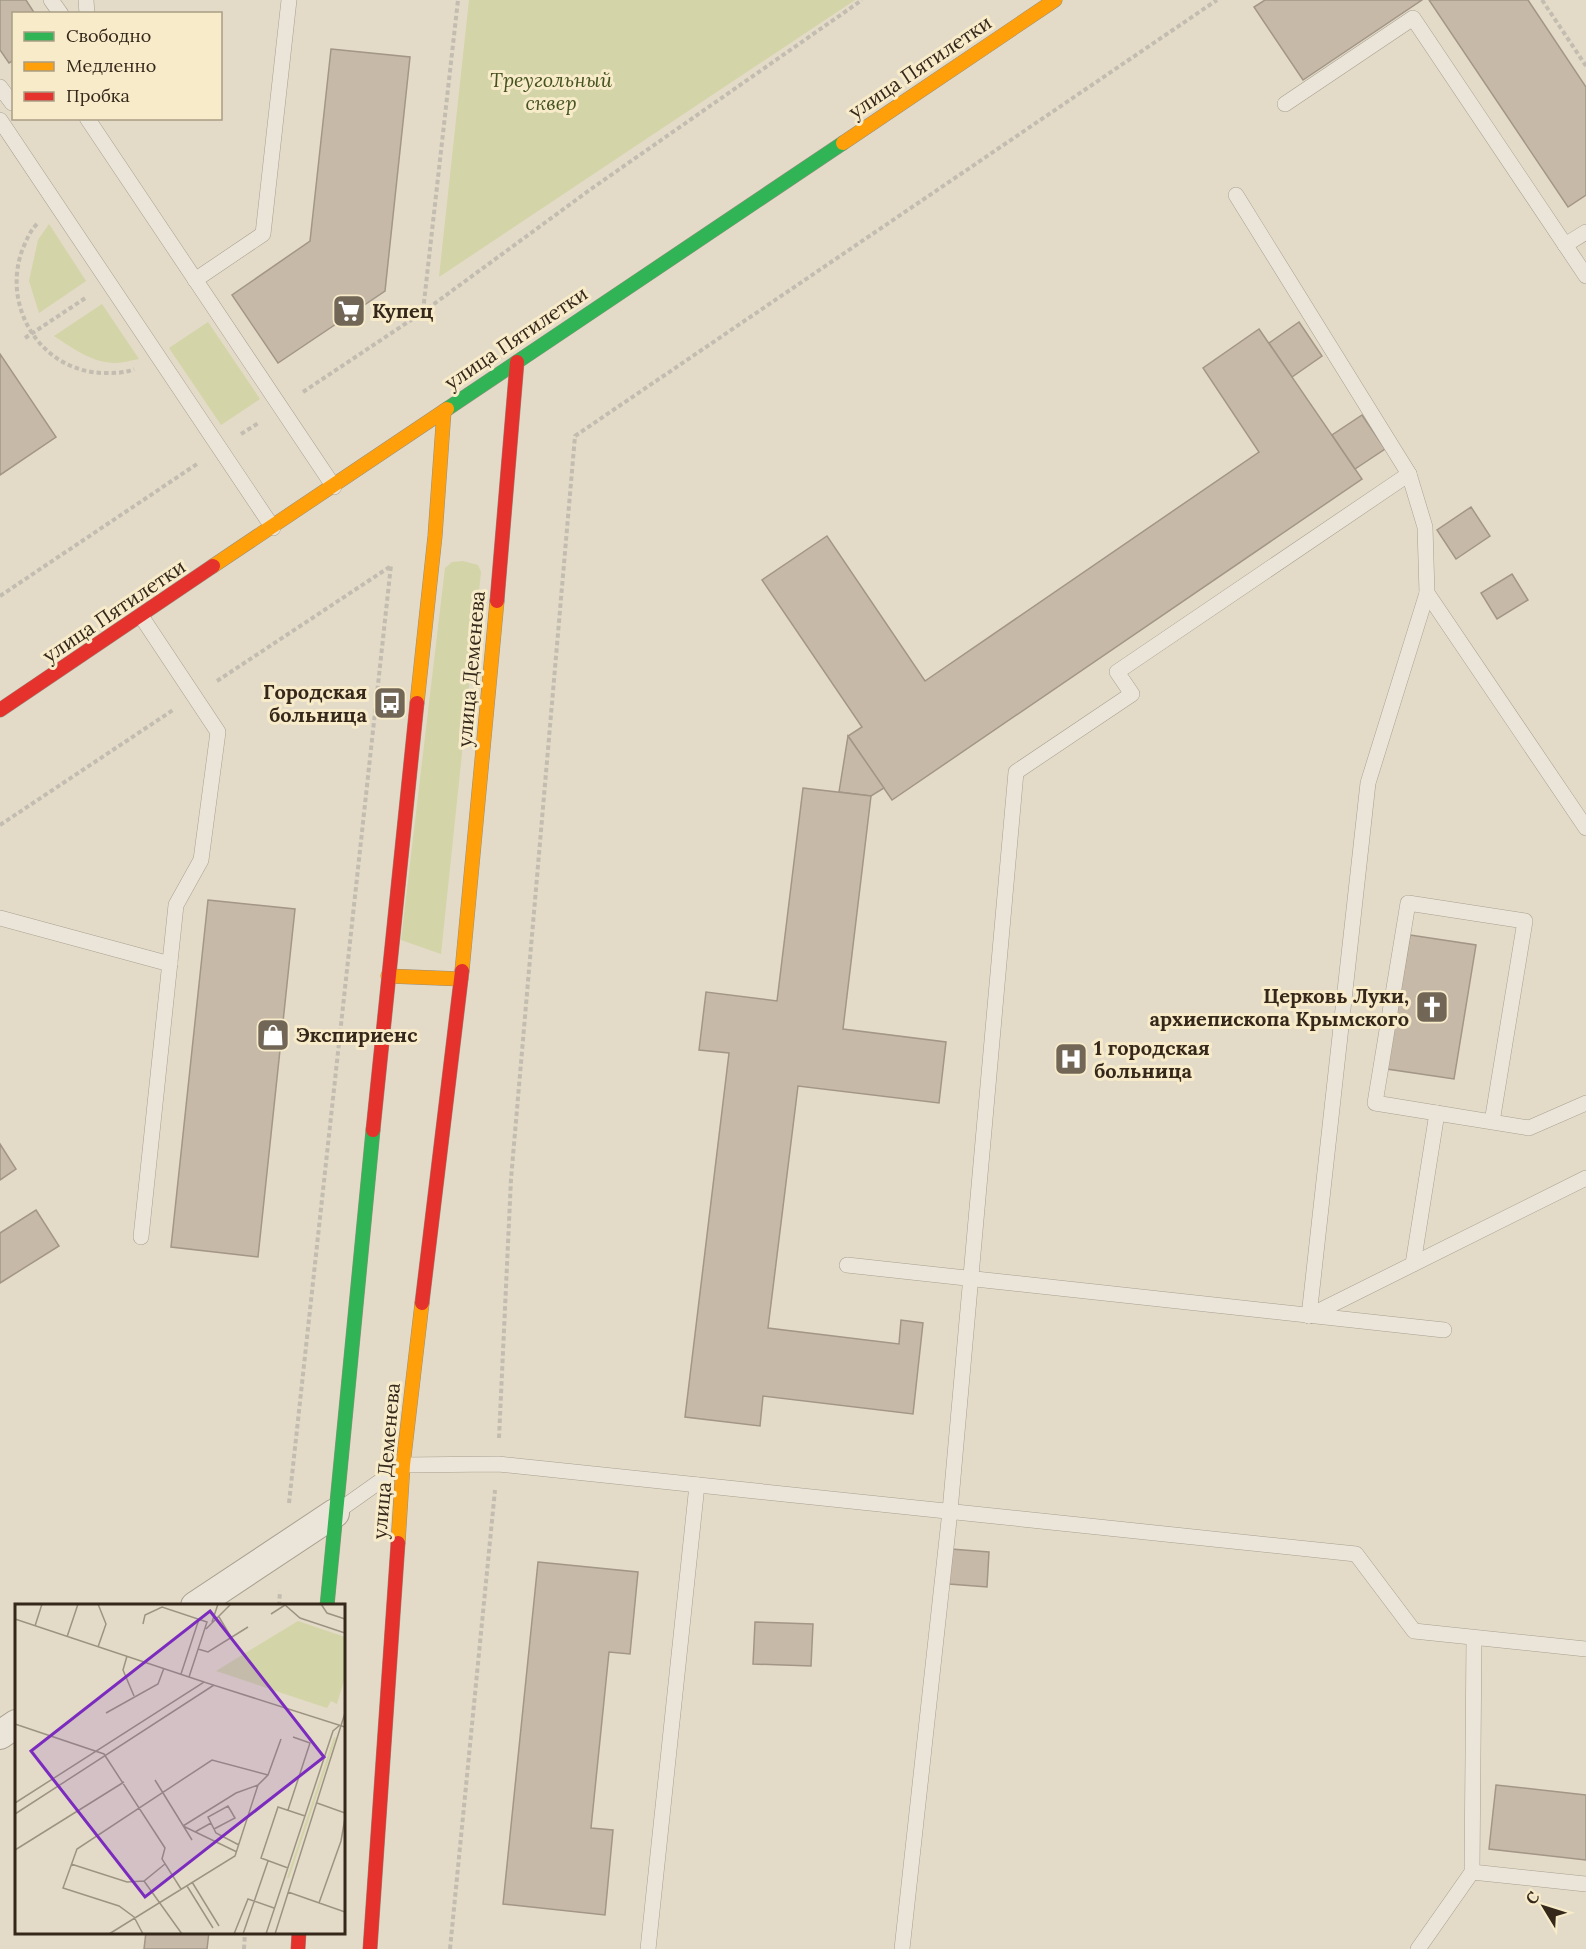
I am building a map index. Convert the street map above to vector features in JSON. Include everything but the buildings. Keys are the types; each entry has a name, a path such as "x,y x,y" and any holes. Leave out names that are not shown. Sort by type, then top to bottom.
{"main road":[{"name":"улица Пятилетки","path":"0,710 1055,0"},
{"name":"улица Деменева","path":"370,1949 403,1465 461,980 507,495 517,362"},
{"path":"327,1604 388,976 435,536 444,411"},
{"path":"388,976 461,980"},
{"path":"298,1949 299,1934"}],"street":[{"path":"197,1604 335,1513"},
{"path":"0,1735 15,1725"}],"lane":[{"path":"195,280 263,234 289,0"},
{"path":"1286,104 1413,18 1586,276"},
{"path":"0,87 8,105"},
{"path":"0,120 273,528"},
{"path":"88,120 334,487"},
{"path":"101,120 104,144"},
{"path":"1236,195 1409,474 1425,527 1427,593 1368,783 1309,1316"},
{"path":"1565,245 1586,232"},
{"path":"902,1949 950,1512 1016,772 1132,694 1118,672 1409,474"},
{"path":"1427,593 1586,828"},
{"path":"141,616 218,732 201,860 176,904 141,1237"},
{"path":"1492,1122 1526,921 1408,903 1375,1103 1437,1113 1492,1122 1529,1128 1586,1103"},
{"path":"0,918 170,964"},
{"path":"1413,1264 1437,1113"},
{"path":"1309,1316 1586,1178"},
{"path":"847,1265 1444,1330"},
{"path":"335,1513 403,1465 498,1464 1356,1554 1414,1631 1586,1649"},
{"path":"648,1949 698,1485"},
{"path":"1418,1949 1472,1872 1474,1638"},
{"path":"1472,1872 1586,1884"}],"path":[{"path":"423,312 458,0"},
{"path":"0,596 423,312 591,189 862,0"},
{"path":"450,1949 498,1464 511,1179 575,436 1217,0"},
{"path":"1542,0 1586,66"},
{"path":"56,204 31,230 16,264 16,300 31,334 56,359 90,373 126,372 160,359"},
{"path":"25,339 109,282"},
{"path":"279,1604 392,565"},
{"path":"244,1949 245,1934"}],"green space":[{"name":"Треугольный сквер","path":"469,0 855,0 439,277"},
{"path":"49,224 86,281 39,313 29,281 38,240"},
{"path":"102,304 139,359 115,363 99,360 83,354 54,336"},
{"path":"208,322 260,399 221,425 169,348"},
{"path":"463,561 478,565 481,572 441,954 401,940 445,568 452,562"}],"traffic: fast":[{"path":"447,409 843,143"},
{"path":"327,1604 373,1130"}],"traffic: slow":[{"path":"843,143 1055,0"},
{"path":"213,566 447,409"},
{"path":"417,703 435,536 444,411"},
{"path":"462,971 497,601"},
{"path":"388,976 461,979"},
{"path":"398,1543 403,1465 422,1303"}],"traffic: jam":[{"path":"497,601 517,362"},
{"path":"0,710 213,566"},
{"path":"373,1130 417,703"},
{"path":"422,1303 462,971"},
{"path":"370,1949 398,1543"},
{"path":"298,1949 299,1934"}],"place":[{"name":"Купец","path":"349,311"},
{"name":"Городская больница","path":"390,703"},
{"name":"Церковь Луки, архиепископа Крымского","path":"1432,1007"},
{"name":"Экспириенс","path":"273,1035"},
{"name":"1 городская больница","path":"1071,1059"}]}
